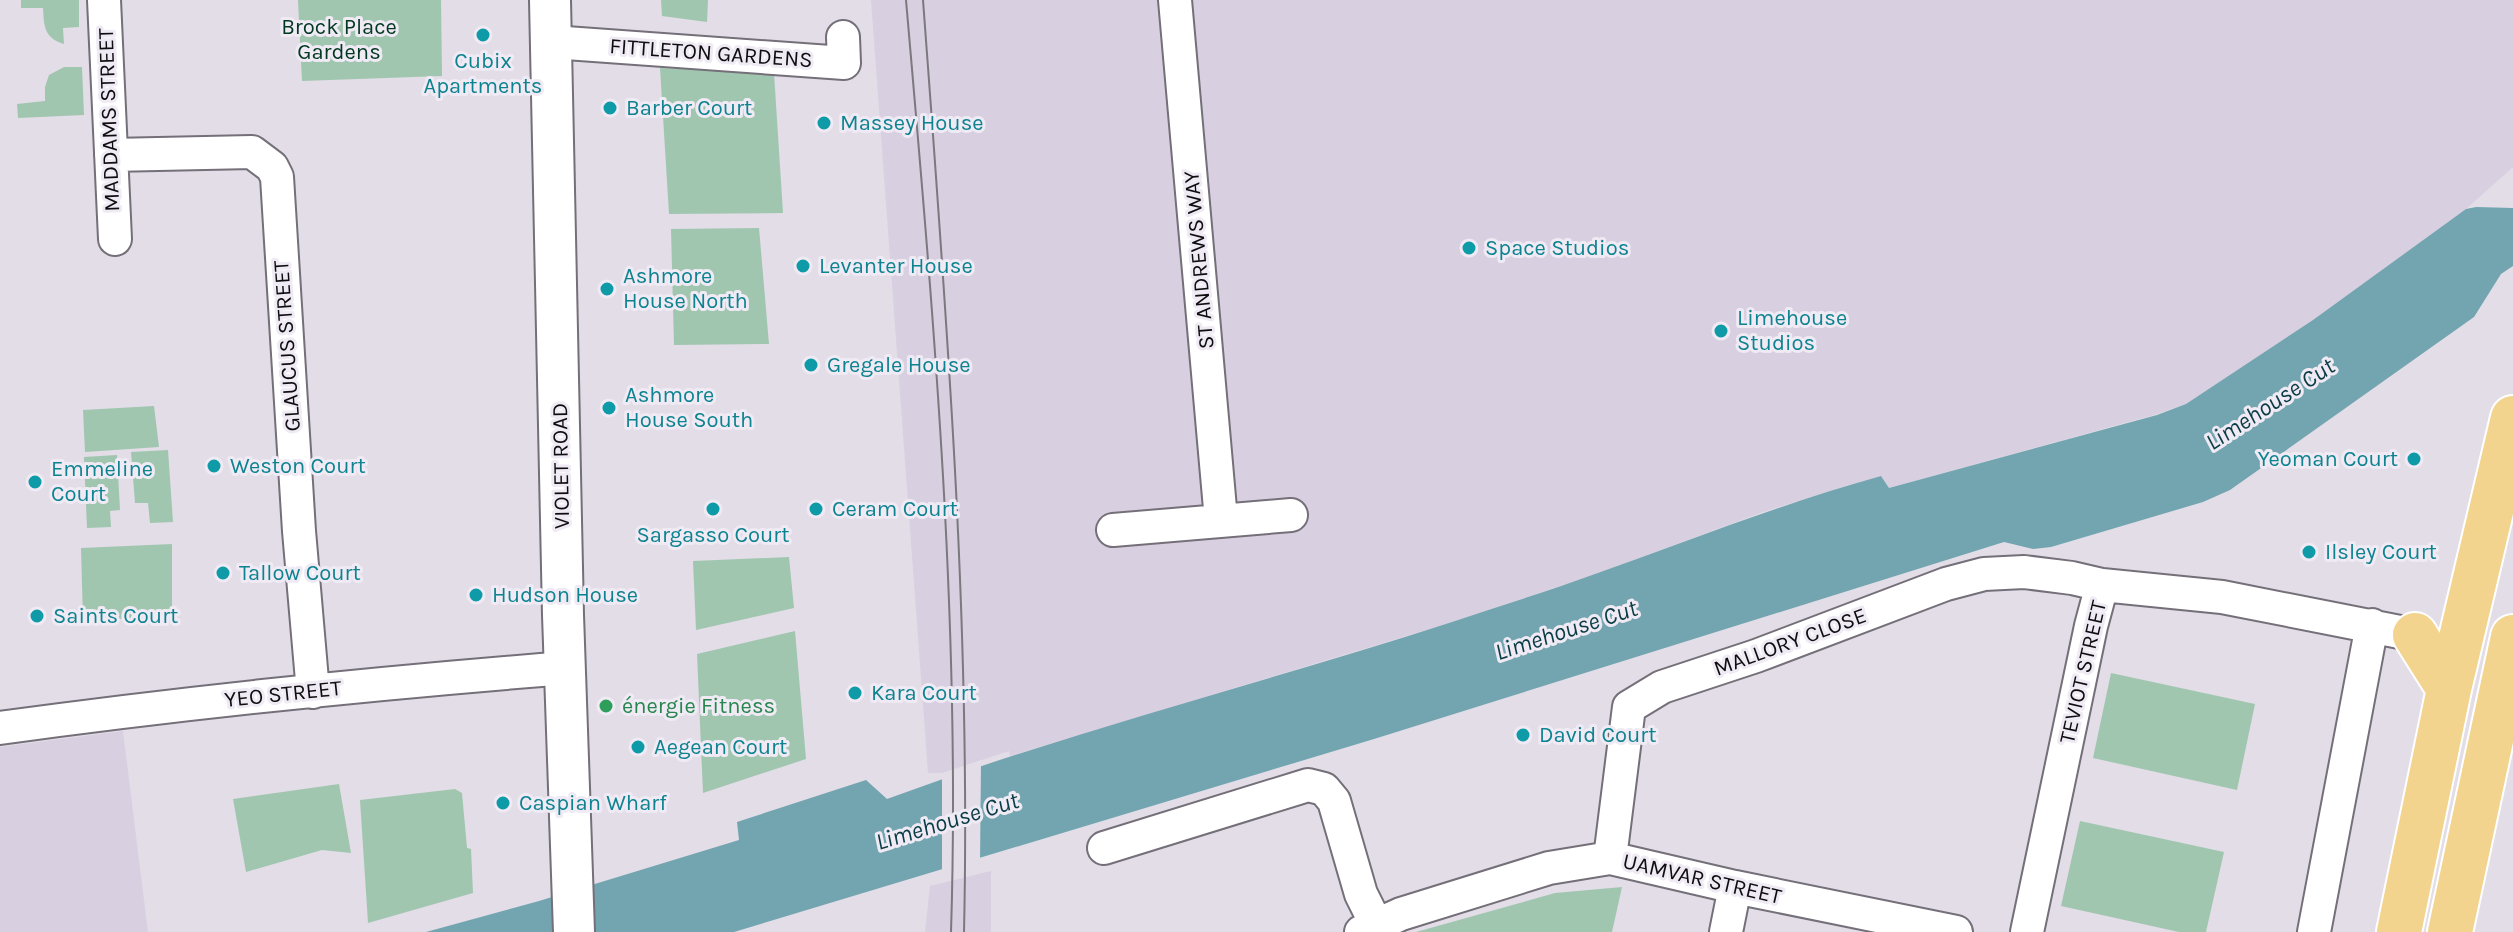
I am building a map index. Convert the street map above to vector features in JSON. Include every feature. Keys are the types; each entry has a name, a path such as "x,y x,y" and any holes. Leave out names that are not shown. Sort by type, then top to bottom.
{"highway":[{"path":"2399,932 2449,689 2513,418"},
{"path":"2415,635 2449,689"},
{"path":"2450,932 2513,637"}],"street":[{"name":"MADDAMS STREET","path":"104,0 115,239"},
{"name":"VIOLET ROAD","path":"550,0 574,932"},
{"name":"ST ANDREWS WAY","path":"1175,0 1221,520"},
{"name":"FITTLETON GARDENS","path":"552,42 845,60"},
{"name":"GLAUCUS STREET","path":"111,155 252,152 272,167 277,177 299,531 313,692"},
{"path":"1113,530 1291,515"},
{"name":"MALLORY CLOSE","path":"1610,858 1629,707 1662,687 1756,656 1946,584 1984,574 2024,572 2102,585"},
{"name":"TEVIOT STREET","path":"2027,932 2102,585 2222,597 2415,635"},
{"path":"2314,932 2372,625"},
{"name":"YEO STREET","path":"0,728 135,709 566,668"},
{"path":"1104,848 1308,785 1324,789 1334,801 1368,928"},
{"name":"UAMVAR STREET","path":"1368,928 1549,868 1610,858 1956,932"},
{"path":"1726,932 1735,887"}],"shaded area":[{"path":"871,0 2513,0 2513,167 2466,209 2313,320 2186,404 1889,488 1881,476 1842,487 1449,623 1010,756 1009,751 942,773 928,773"},
{"path":"123,731 148,932 0,932 0,747"},
{"path":"991,871 991,932 925,932 930,886"}],"green space":[{"path":"21,0 79,0 79,27 63,28 64,44 57,41 46,30 43,8 21,8"},
{"name":"Brock Place Gardens","path":"298,0 441,0 442,76 302,81"},
{"path":"661,0 708,0 707,22 662,16"},
{"path":"64,67 82,67 84,115 18,118 17,104 45,101 49,75"},
{"path":"660,68 774,73 783,213 669,214"},
{"path":"759,228 769,344 674,345 671,229"},
{"path":"154,406 159,447 85,452 83,410"},
{"path":"168,450 173,522 150,523 148,503 135,503 131,452"},
{"path":"117,455 120,510 110,511 111,527 87,528 84,457"},
{"path":"172,544 172,616 83,621 81,548"},
{"path":"789,557 794,608 696,630 693,561"},
{"path":"795,631 806,759 703,793 697,654"},
{"path":"2111,673 2255,704 2237,790 2093,758"},
{"path":"339,784 351,853 322,850 246,872 233,799"},
{"path":"455,789 462,793 467,848 471,849 473,893 368,923 360,800"},
{"path":"2080,821 2224,852 2206,932 2179,932 2061,906"},
{"path":"1622,887 1612,932 1416,932 1555,893"}],"water":[{"name":"Limehouse Cut","path":"2513,208 2513,266 2501,274 2474,317 2230,490 2203,502 2051,547 2033,549 2004,542 1374,739 734,932 426,932 739,840 737,822 866,780 887,799 1097,729 1452,622 1737,522 1881,476 1889,488 2157,415 2186,404 2313,320 2466,209"}],"pier":[{"path":"981,760 980,863 942,874 942,775"}],"tram line":[{"path":"906,0 935,349 948,582 953,815 951,932"},
{"path":"923,0 955,466 964,699 964,932"}],"place":[{"name":"Cubix Apartments","path":"483,35"},
{"name":"Barber Court","path":"610,108"},
{"name":"Massey House","path":"824,123"},
{"name":"Space Studios","path":"1469,248"},
{"name":"Levanter House","path":"803,266"},
{"name":"Ashmore House North","path":"607,289"},
{"name":"Limehouse Studios","path":"1721,331"},
{"name":"Gregale House","path":"811,365"},
{"name":"Ashmore House South","path":"609,408"},
{"name":"Yeoman Court","path":"2414,459"},
{"name":"Weston Court","path":"214,466"},
{"name":"Emmeline Court","path":"35,482"},
{"name":"Sargasso Court","path":"713,509"},
{"name":"Ceram Court","path":"816,509"},
{"name":"Ilsley Court","path":"2309,552"},
{"name":"Tallow Court","path":"223,573"},
{"name":"Hudson House","path":"476,595"},
{"name":"Saints Court","path":"37,616"},
{"name":"Kara Court","path":"855,693"},
{"name":"énergie Fitness","path":"606,706"},
{"name":"David Court","path":"1523,735"},
{"name":"Aegean Court","path":"638,747"},
{"name":"Caspian Wharf","path":"503,803"}]}
